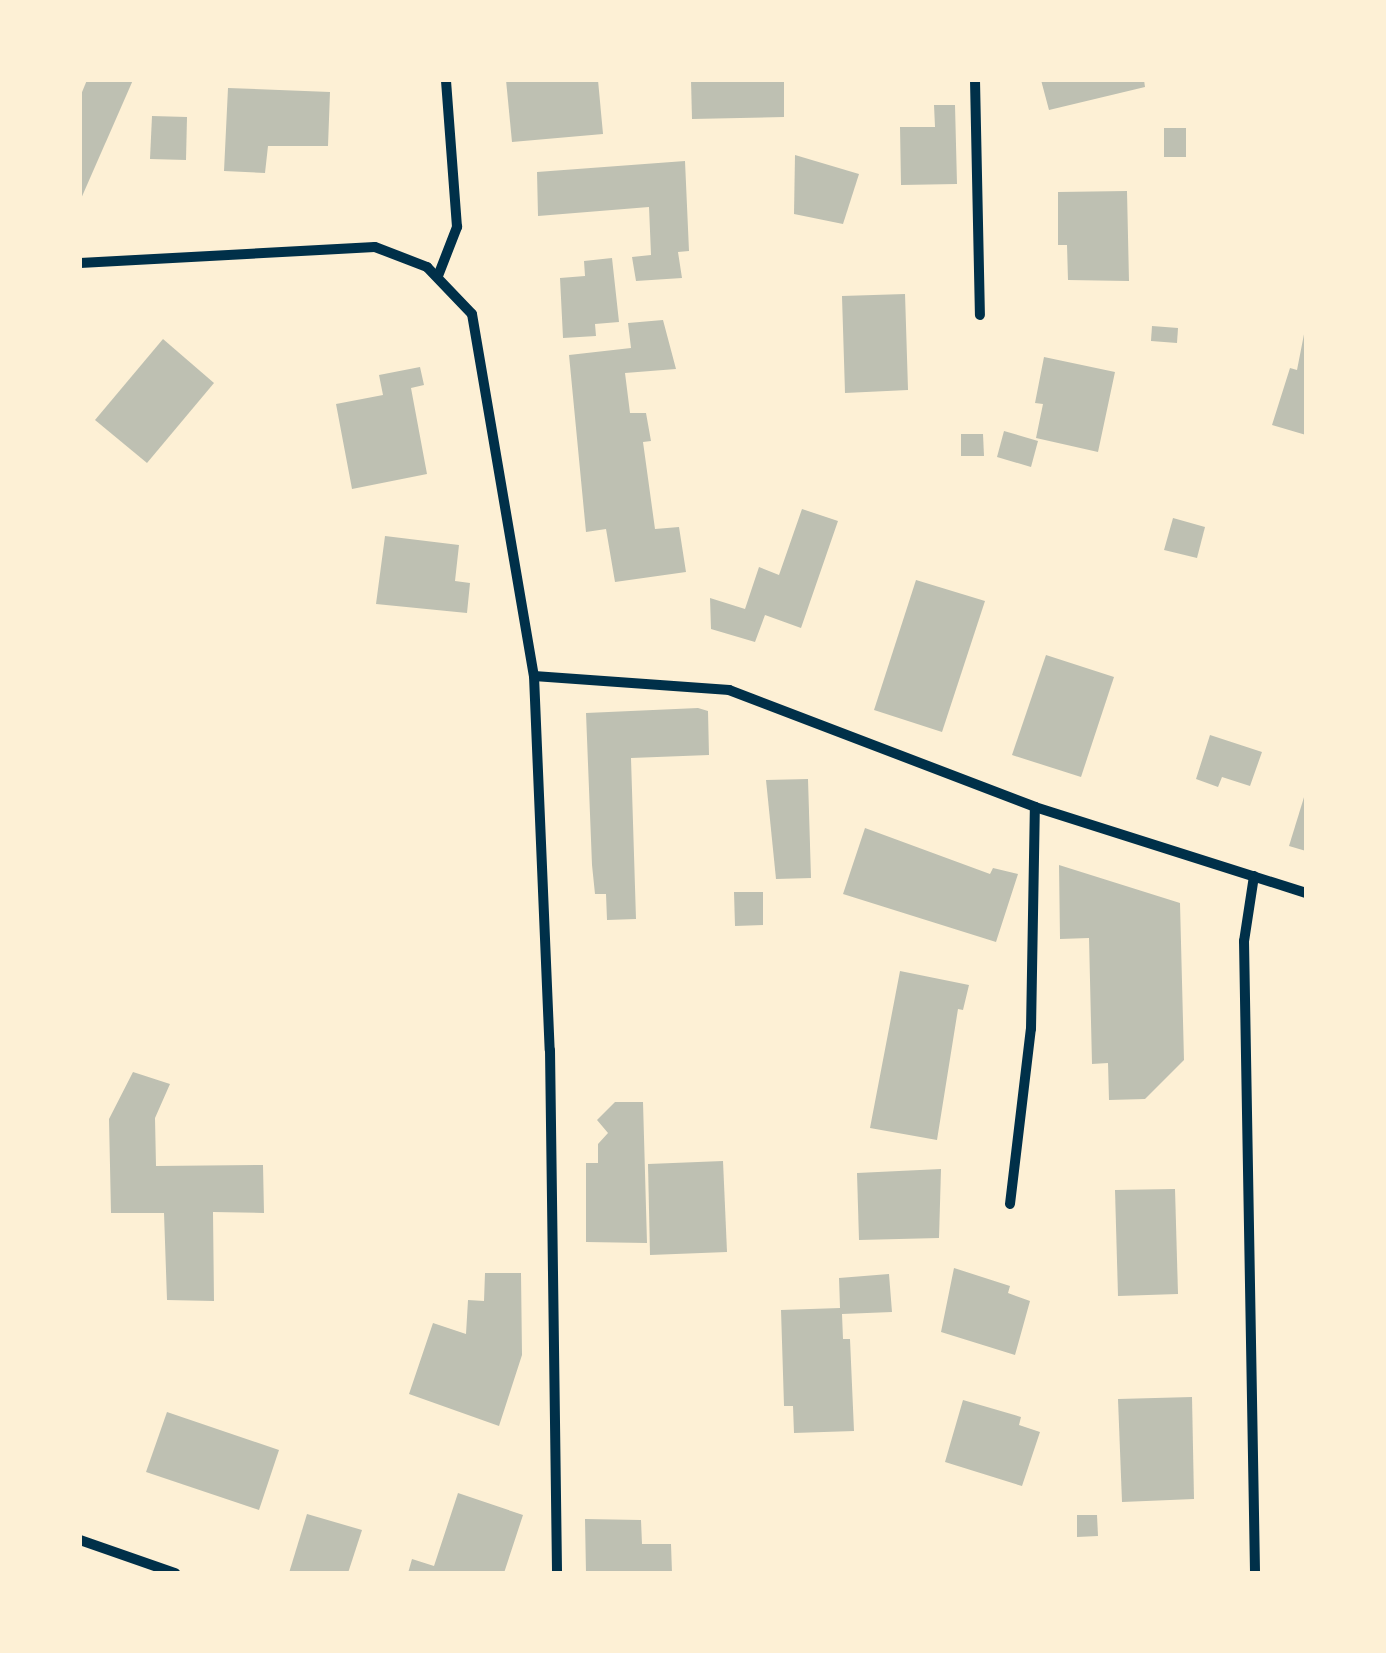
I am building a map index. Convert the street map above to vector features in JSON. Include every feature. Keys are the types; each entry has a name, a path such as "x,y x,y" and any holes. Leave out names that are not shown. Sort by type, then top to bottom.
{"street":[{"path":"438,276 456,228 446,80"},
{"path":"975,80 980,315"},
{"path":"80,264 376,247 438,276 472,314 534,676 550,1050 557,1573"},
{"path":"534,676 729,690 1035,807 1306,893"},
{"path":"1010,1204 1031,1029 1035,807"},
{"path":"1254,876 1244,940 1256,1573"},
{"path":"80,1540 175,1573"}],"building":[{"path":"87,80 133,80 80,201 80,97"},
{"path":"506,80 598,80 603,134 512,142"},
{"path":"691,80 784,80 784,117 692,119"},
{"path":"1041,80 1144,80 1145,87 1049,110"},
{"path":"228,88 330,92 328,146 268,146 265,173 224,171"},
{"path":"934,105 955,105 957,184 901,185 900,127 935,127"},
{"path":"152,116 187,117 186,160 150,159"},
{"path":"1164,128 1186,128 1186,157 1164,157"},
{"path":"795,155 859,174 843,224 794,214"},
{"path":"685,161 689,251 678,252 682,278 636,281 632,257 651,255 649,207 538,216 537,172"},
{"path":"1127,191 1129,281 1068,280 1067,245 1058,245 1058,192"},
{"path":"612,258 619,322 595,324 596,336 563,338 560,278 585,276 584,261"},
{"path":"905,294 908,390 845,393 842,296"},
{"path":"663,320 676,369 625,373 630,413 646,413 651,441 643,442 655,529 679,527 686,572 615,582 606,529 586,532 569,355 631,348 628,323"},
{"path":"1306,324 1306,435 1272,425 1290,368 1297,370"},
{"path":"1152,326 1178,328 1177,343 1151,341"},
{"path":"163,339 214,383 147,463 95,420"},
{"path":"1044,357 1115,372 1098,452 1036,438 1043,404 1035,403"},
{"path":"420,367 424,385 411,388 427,474 352,489 336,404 383,395 379,375"},
{"path":"1004,431 1038,441 1031,467 997,457"},
{"path":"961,434 983,434 984,456 961,456"},
{"path":"802,509 838,521 801,628 765,615 755,642 711,629 710,598 745,609 759,567 779,575"},
{"path":"1173,518 1205,527 1197,558 1164,550"},
{"path":"385,536 459,545 455,581 470,583 467,613 376,604"},
{"path":"916,580 985,601 942,732 874,710"},
{"path":"1046,655 1114,677 1081,777 1012,755"},
{"path":"698,708 708,711 709,755 631,758 636,919 607,920 606,894 595,894 592,865 586,713"},
{"path":"1210,735 1262,752 1250,786 1222,777 1218,787 1196,779"},
{"path":"808,779 811,878 776,879 766,780"},
{"path":"1306,794 1306,851 1289,846"},
{"path":"865,828 990,874 993,868 1018,874 996,942 843,894"},
{"path":"1059,865 1180,903 1184,1060 1145,1099 1109,1100 1108,1063 1092,1064 1089,938 1060,939"},
{"path":"734,892 763,892 763,925 735,926"},
{"path":"900,971 969,985 963,1010 958,1009 937,1140 870,1128"},
{"path":"133,1072 170,1084 155,1118 156,1166 263,1165 264,1213 213,1212 214,1301 167,1300 164,1213 111,1213 109,1119"},
{"path":"615,1102 643,1102 647,1243 586,1242 586,1163 598,1163 598,1144 608,1133 597,1120"},
{"path":"723,1161 727,1252 650,1255 648,1164"},
{"path":"941,1169 939,1238 859,1240 857,1173"},
{"path":"1175,1189 1178,1294 1118,1296 1115,1190"},
{"path":"954,1268 1010,1286 1008,1293 1030,1301 1015,1355 941,1332"},
{"path":"485,1273 521,1273 522,1355 499,1426 409,1394 433,1323 466,1334 468,1300 484,1301"},
{"path":"889,1274 892,1312 842,1314 843,1339 850,1339 854,1431 794,1433 793,1406 784,1406 781,1310 840,1308 839,1278"},
{"path":"1192,1397 1194,1499 1122,1502 1118,1399"},
{"path":"963,1400 1021,1417 1019,1425 1040,1432 1022,1486 945,1462"},
{"path":"167,1412 279,1450 259,1510 146,1472"},
{"path":"458,1493 523,1515 504,1573 408,1573 412,1559 434,1566"},
{"path":"307,1514 362,1530 348,1573 289,1573"},
{"path":"1077,1515 1097,1515 1098,1536 1077,1537"},
{"path":"585,1519 641,1520 642,1544 671,1544 672,1573 586,1573"}]}
